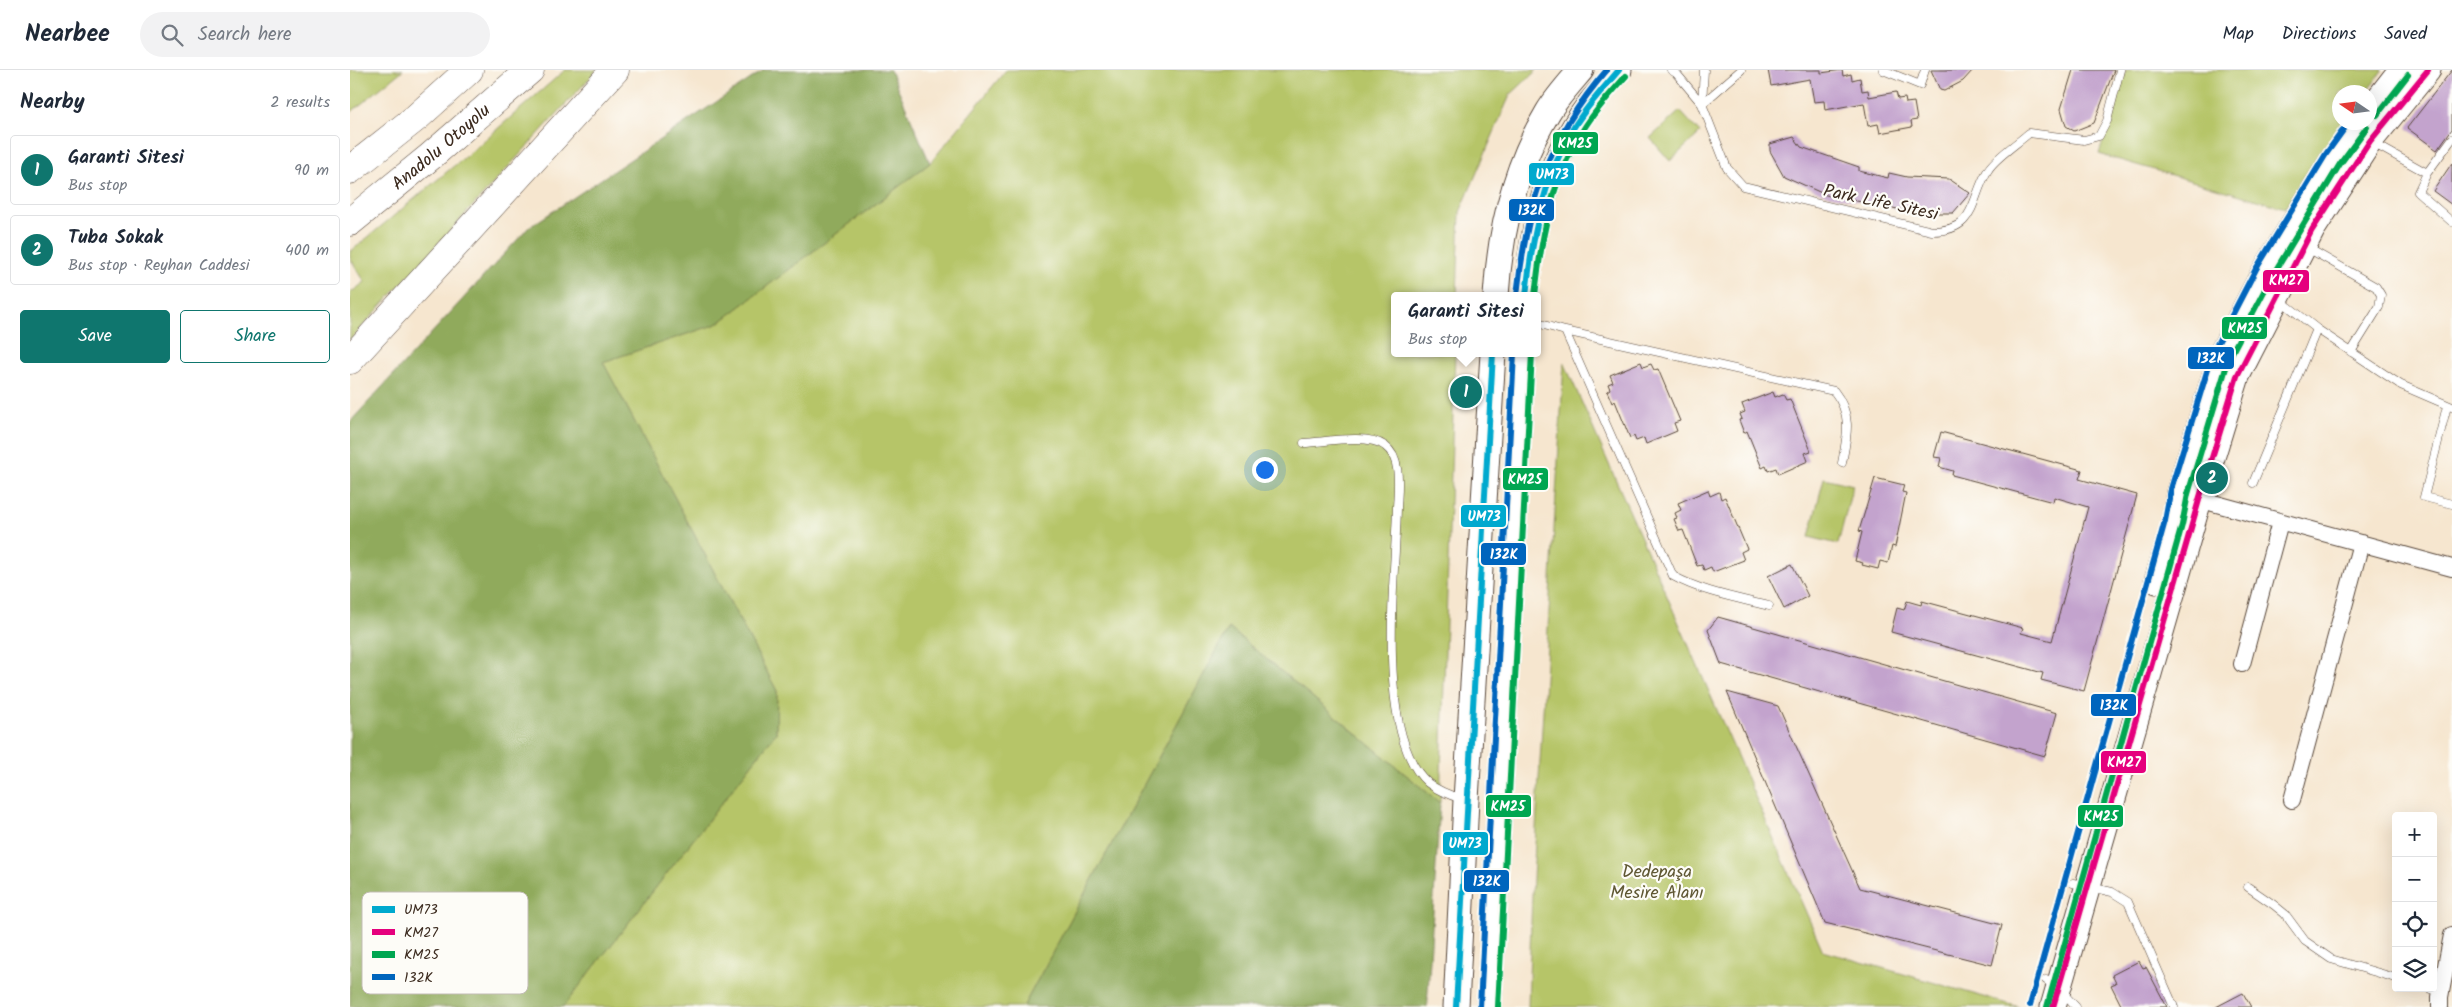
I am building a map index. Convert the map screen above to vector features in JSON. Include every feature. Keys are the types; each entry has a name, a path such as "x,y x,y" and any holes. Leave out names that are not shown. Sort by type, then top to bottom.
{"highway":[{"name":"Anadolu Otoyolu","path":"350,170 417,117 469,70"},
{"name":"Anadolu Otoyolu","path":"350,222 431,156 530,70"},
{"path":"350,360 614,70"}],"main road":[{"path":"1496,292 1499,254 1514,187 1527,153 1548,111 1581,70"},
{"path":"1526,292 1530,250 1542,201 1561,150 1588,105 1619,70"},
{"path":"2377,101 2401,70"},
{"path":"2189,496 2221,355 2263,274 2333,159 2365,132 2428,70"},
{"path":"2038,1007 2052,992 2174,523 2189,496 2237,376 2276,298 2365,132"},
{"path":"1456,1007 1466,800 1493,357"},
{"path":"1489,1007 1523,357"}],"street":[{"path":"2189,496 2452,568"},
{"path":"2242,664 2280,522"},
{"path":"2292,800 2361,542"},
{"path":"2436,996 2452,936"}],"lane":[{"path":"1671,70 1676,73 1702,104"},
{"path":"1702,104 1704,70"},
{"path":"1702,104 1741,70"},
{"path":"1883,70 1920,85 1925,70"},
{"name":"Park Life Sitesi","path":"1702,104 1727,168 1743,186 1932,231 1949,231 1961,224 1969,213 1988,169 2029,133 2084,140 2099,136 2107,121 2120,70"},
{"path":"2365,132 2427,173"},
{"path":"2452,139 2427,173 2418,192 2452,222"},
{"path":"2304,245 2379,291 2381,299 2379,307 2351,352"},
{"path":"2276,298 2316,329 2401,385 2449,406 2424,497 2452,504"},
{"path":"1541,324 1834,391 1839,397 1848,425 1842,464"},
{"path":"2253,483 2316,329"},
{"path":"1565,331 1673,576 1686,583 1769,606"},
{"path":"1304,443 1371,439 1387,447 1394,458 1398,498 1391,655 1395,699 1403,742 1416,767 1427,782 1444,793 1466,800"},
{"path":"2081,884 2118,894 2128,902 2174,1007"},
{"path":"2248,887 2285,914 2298,933 2322,954 2392,977"},
{"path":"2052,992 2076,1007"}],"green space":[{"path":"350,70 403,70 350,113"},
{"path":"565,70 597,70 350,340 350,293 365,282 350,258 350,252 472,151"},
{"path":"764,70 890,70 930,163 717,324 603,362 777,691 776,733 563,1007 350,1007 350,422 528,228"},
{"path":"1006,70 1537,70 1510,95 1460,212 1457,292 1391,292 1391,357 1455,357 1440,803 1229,628 1023,1007 563,1007 776,733 777,691 603,362 717,324 930,163"},
{"path":"2126,70 2384,70 2372,85 2332,85 2332,130 2338,130 2285,208 2099,154"},
{"path":"1680,111 1700,133 1670,161 1650,138"},
{"name":"Dedepaşa Mesire Alanı","path":"1564,362 1823,951 2019,1007 1528,1007 1532,895"},
{"path":"1824,478 1853,485 1838,544 1809,537"},
{"path":"1229,628 1440,803 1427,1007 1023,1007"}],"building":[{"path":"1768,70 1821,70 1821,73 1842,70 1843,76 1851,74 1852,80 1860,78 1862,91 1868,90 1869,97 1896,92 1898,99 1905,98 1906,103 1914,102 1917,120 1911,121 1912,127 1880,133 1878,124 1868,126 1864,103 1825,110 1824,101 1814,102 1810,79 1771,86"},
{"path":"1931,70 1973,70 1963,81 1944,91 1940,90"},
{"path":"2073,70 2114,70 2094,123 2074,131 2066,126 2061,109"},
{"path":"2452,70 2452,129 2437,150 2407,128"},
{"path":"1794,137 1801,147 1859,167 1859,171 1888,178 1889,173 1907,177 1949,179 1970,193 1953,213 1918,213 1826,195 1784,176 1770,151 1770,144"},
{"path":"2452,163 2452,205 2433,191"},
{"path":"1641,362 1643,367 1651,364 1654,370 1658,369 1680,421 1674,423 1677,431 1646,444 1644,438 1636,441 1634,436 1630,438 1615,401 1612,403 1607,391 1610,389 1608,384 1613,382 1610,375"},
{"path":"1773,392 1775,397 1783,394 1786,400 1790,399 1811,451 1805,453 1808,461 1778,474 1776,468 1768,471 1766,466 1762,468 1747,431 1744,433 1739,420 1742,419 1740,414 1745,412 1742,404"},
{"path":"1941,432 2082,470 2079,479 2137,495 2084,691 2041,680 2043,673 1891,632 1897,608 1904,610 1907,601 1921,605 1922,601 2023,628 2021,633 2052,641 2088,507 2054,497 2053,502 1952,475 1953,471 1939,467 1941,458 1934,457"},
{"path":"1875,478 1904,485 1902,492 1906,493 1895,547 1892,546 1888,563 1880,561 1878,569 1855,561 1862,532 1859,531"},
{"path":"1708,490 1710,496 1719,492 1721,499 1725,497 1747,549 1741,552 1744,560 1713,572 1711,567 1704,570 1702,565 1697,566 1683,530 1679,531 1674,519 1677,518 1675,513 1681,510 1678,503"},
{"path":"1792,564 1808,596 1784,609 1768,576"},
{"path":"1718,617 2057,713 2045,756 1721,664 1708,630"},
{"path":"1727,692 1778,706 1860,888 2002,925 1992,965 1825,923"},
{"path":"2139,961 2143,968 2146,967 2167,1007 2122,1007 2111,985 2116,983 2112,975"},
{"path":"2243,993 2251,1007 2216,1007"}],"transit line":[{"name":"132K","path":"1517,292 1527,231 1543,175 1554,148 1569,122 1586,96 1607,70"},
{"name":"UM73","path":"1527,292 1536,230 1554,167 1579,119 1619,70"},
{"name":"KM27","path":"2053,1007 2199,500 2237,376 2312,230 2370,141 2428,70"},
{"name":"KM25","path":"2377,115 2408,75"},
{"name":"KM25","path":"1536,292 1544,231 1555,189 1563,169 1572,149 1588,123 1603,102 1626,76"},
{"name":"132K","path":"2030,1005 2165,521 2171,489 2213,352 2256,269 2326,154 2343,130"},
{"name":"KM25","path":"2047,1007 2182,525 2188,494 2229,358 2271,278 2340,164 2365,130"},
{"name":"UM73","path":"1456,1007 1493,357"},
{"name":"132K","path":"1480,1007 1514,357"},
{"name":"KM25","path":"1498,1007 1532,357"}],"place":[{"name":"Garanti Sitesi","path":"1466,392"},
{"name":"Tuba Sokak","path":"2212,478"}]}
